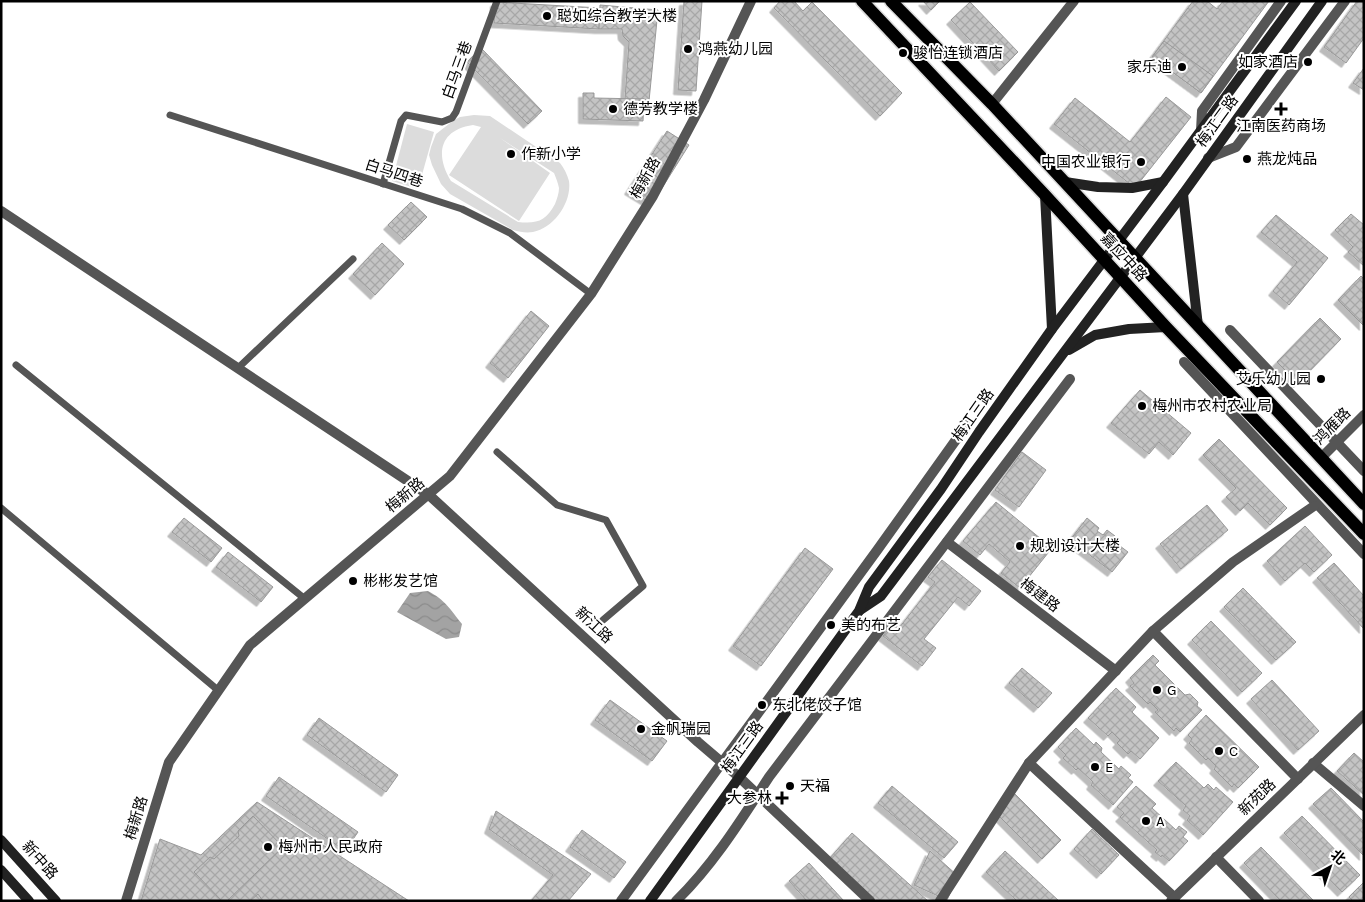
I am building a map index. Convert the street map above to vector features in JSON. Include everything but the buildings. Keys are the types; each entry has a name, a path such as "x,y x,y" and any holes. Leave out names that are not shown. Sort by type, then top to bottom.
{"main road":[{"name":"嘉应中路","path":"862,1 1045,195 1166,327 1364,534"},
{"name":"嘉应中路","path":"891,1 992,104 1364,504"},
{"name":"梅江二路","path":"1135,258 1322,1"},
{"name":"梅江二路","path":"1119,240 1296,2"},
{"path":"1065,182 1098,187 1132,188 1163,182"},
{"path":"1182,194 1198,326"},
{"path":"1045,195 1052,328"},
{"name":"梅江三路","path":"650,901 859,611 869,587 941,489 1052,328 1119,240"},
{"name":"梅江三路","path":"859,611 880,596 1135,258"},
{"path":"1063,353 1095,335 1129,329 1166,327"},
{"name":"新中路","path":"1,840 56,901"},
{"path":"1,870 29,901"}],"street":[{"name":"梅新路","path":"126,901 169,762 250,645 450,476 591,294 653,196 704,100 751,1"},
{"path":"992,104 1074,1"},
{"path":"1200,131 1202,111 1281,1"},
{"path":"1208,158 1236,147 1345,1"},
{"name":"新江路","path":"1,211 429,495 698,742 739,777 870,901"},
{"path":"1230,330 1364,471"},
{"path":"1184,362 1364,554"},
{"path":"676,901 690,887 736,828 769,777 1070,379"},
{"name":"鸿雁路","path":"1321,458 1364,415"},
{"path":"621,901 968,423"},
{"path":"940,901 1029,763 1116,671 1153,632 1233,562 1314,506"},
{"name":"梅建路","path":"946,542 1116,671"},
{"path":"1153,632 1298,779"},
{"name":"新苑路","path":"1173,899 1364,715"},
{"path":"1029,763 1173,899"},
{"path":"1313,763 1364,806"},
{"path":"1216,857 1259,901"}],"lane":[{"name":"白马三巷","path":"383,184 401,121 406,115 442,122 452,118 456,112 496,1"},
{"name":"白马四巷","path":"170,115 462,209 510,233 591,294"},
{"path":"238,368 353,260"},
{"path":"16,364 305,599"},
{"path":"496,452 557,505 606,520 644,586 603,620"},
{"path":"1,508 219,691"}],"shaded area":[{"path":"474,115 490,116 560,163 569,181 569,189 568,197 554,220 541,230 533,232 513,230 450,194 441,184 429,155 436,134 460,117","holes":["473,125 481,127 449,175 519,221 550,173 500,138 554,173 559,188 558,194 552,210 544,218 536,222 518,222 451,181 443,162 443,145 453,132"]},
{"path":"407,124 434,132 418,189 392,181"}],"water":[{"path":"428,591 443,601 462,624 459,637 446,639 397,612 410,593"}],"place":[{"name":"聪如综合教学大楼","path":"547,16"},
{"name":"鸿燕幼儿园","path":"688,49"},
{"name":"骏怡连锁酒店","path":"903,53"},
{"name":"如家酒店","path":"1308,62"},
{"name":"家乐迪","path":"1182,67"},
{"name":"德芳教学楼","path":"613,109"},
{"name":"江南医药商场","path":"1281,109"},
{"name":"作新小学","path":"511,154"},
{"name":"燕龙炖品","path":"1247,159"},
{"name":"中国农业银行","path":"1141,162"},
{"name":"艾乐幼儿园","path":"1321,379"},
{"name":"梅州市农村农业局","path":"1142,406"},
{"name":"规划设计大楼","path":"1020,546"},
{"name":"彬彬发艺馆","path":"353,581"},
{"name":"美的布艺","path":"831,625"},
{"name":"G","path":"1157,690"},
{"name":"东北佬饺子馆","path":"762,705"},
{"name":"金帆瑞园","path":"641,729"},
{"name":"C","path":"1219,751"},
{"name":"E","path":"1095,767"},
{"name":"天福","path":"790,786"},
{"name":"大参林","path":"782,798"},
{"name":"A","path":"1146,821"},
{"name":"梅州市人民政府","path":"268,847"}]}
